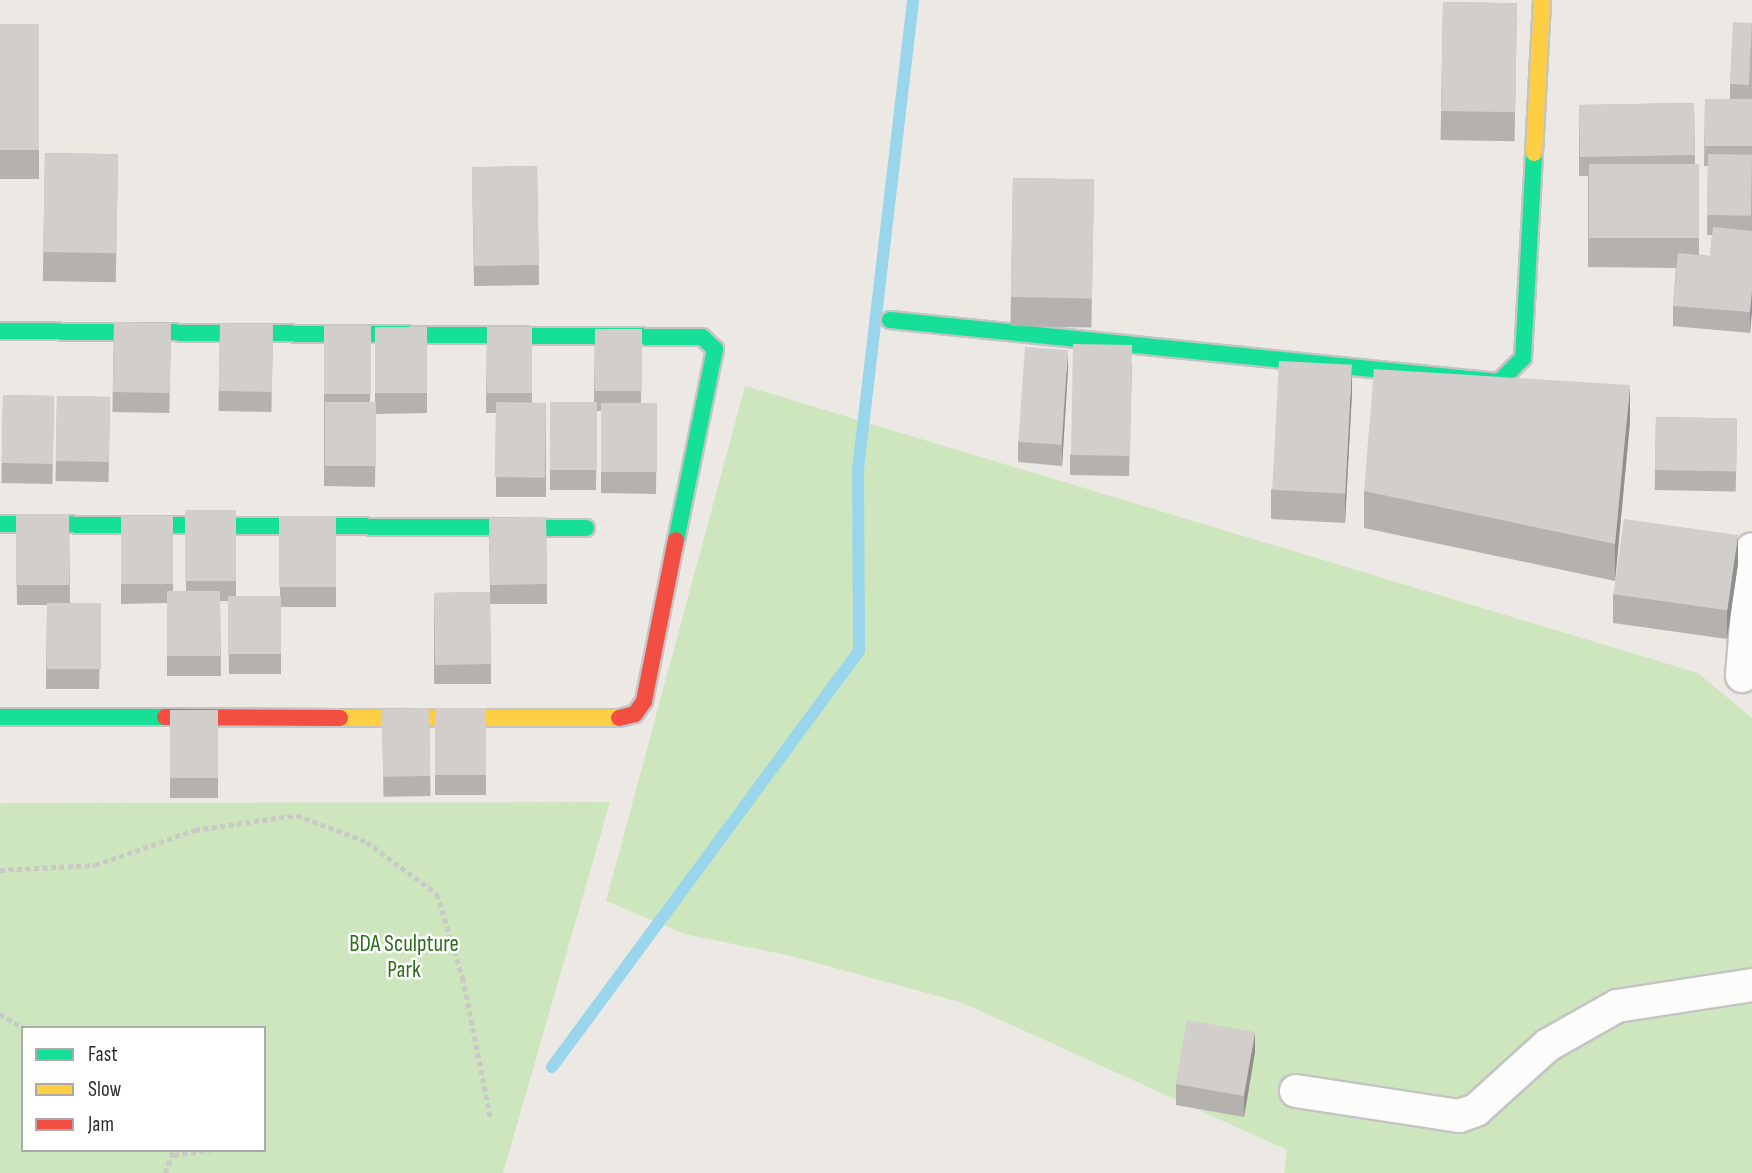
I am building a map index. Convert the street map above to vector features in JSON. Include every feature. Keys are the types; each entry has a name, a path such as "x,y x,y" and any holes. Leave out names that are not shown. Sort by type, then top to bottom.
{"street":[{"path":"890,320 1499,382 1523,358 1542,0"},
{"path":"0,331 702,337 715,349 644,701 635,714 625,718 0,717"},
{"path":"0,524 586,528"},
{"path":"1742,676 1752,549"},
{"path":"1296,1091 1459,1116 1476,1110 1548,1045 1617,1006 1752,985"}],"path":[{"path":"0,870 95,865 195,830 297,815 367,842 437,894 463,978 491,1119"},
{"path":"0,1014 21,1026"},
{"path":"165,1173 174,1153"}],"green space":[{"path":"745,386 1698,673 1752,718 1752,1173 1284,1173 1287,1150 963,1003 791,956 685,934 606,901"},
{"name":"BDA Sculpture Park","path":"610,802 503,1173 0,1173 0,803"}],"building":[{"path":"1443,2 1517,3 1515,112 1441,111"},
{"path":"1733,22 1752,23 1749,85 1730,84"},
{"path":"0,24 39,24 39,150 0,150"},
{"path":"1705,99 1752,99 1752,146 1705,146"},
{"path":"1694,103 1695,155 1580,157 1579,105"},
{"path":"45,153 118,154 116,253 43,252"},
{"path":"1708,154 1752,155 1751,216 1707,215"},
{"path":"1589,164 1699,164 1699,238 1589,238"},
{"path":"537,166 539,265 474,266 472,167"},
{"path":"1013,178 1094,179 1092,298 1011,297"},
{"path":"1713,227 1752,231 1750,312 1673,306 1678,253 1710,256"},
{"path":"114,322 171,323 170,393 113,392"},
{"path":"220,323 273,324 272,392 219,391"},
{"path":"324,326 371,326 371,394 324,394"},
{"path":"375,327 427,327 427,393 375,393"},
{"path":"487,327 532,327 532,393 487,393"},
{"path":"595,329 642,329 642,391 595,391"},
{"path":"1073,344 1132,345 1130,456 1071,455"},
{"path":"1025,347 1068,350 1061,445 1018,442"},
{"path":"1279,361 1352,365 1345,494 1272,490"},
{"path":"1374,369 1630,385 1615,544 1364,491"},
{"path":"3,395 54,396 53,464 2,463"},
{"path":"57,396 110,397 109,462 56,461"},
{"path":"325,402 376,402 376,466 325,466"},
{"path":"496,402 546,403 545,478 495,477"},
{"path":"550,402 597,402 597,470 550,470"},
{"path":"601,403 657,403 657,472 601,472"},
{"path":"1656,417 1737,418 1736,471 1655,470"},
{"path":"185,510 236,510 236,581 185,581"},
{"path":"16,514 69,514 69,585 16,585"},
{"path":"121,516 173,516 173,584 121,584"},
{"path":"279,516 336,516 336,587 279,587"},
{"path":"546,517 547,584 490,585 489,518"},
{"path":"1624,519 1738,535 1727,610 1613,594"},
{"path":"167,591 220,591 220,656 167,656"},
{"path":"490,592 491,664 435,665 434,593"},
{"path":"228,596 281,596 281,654 228,654"},
{"path":"47,603 101,603 101,669 47,669"},
{"path":"429,708 430,776 383,777 382,709"},
{"path":"435,708 486,708 486,775 435,775"},
{"path":"170,710 218,710 218,778 170,778"},
{"path":"1187,1020 1255,1032 1244,1096 1176,1084"}],"waterway":[{"path":"552,1067 859,651 858,469 913,0"}],"traffic: fast":[{"path":"890,320 1499,382 1523,358 1534,153"},
{"path":"0,331 702,337 715,349 676,540"},
{"path":"0,524 586,528"},
{"path":"0,717 165,717"}],"traffic: slow":[{"path":"1534,153 1542,0"},
{"path":"340,718 619,718"}],"traffic: jam":[{"path":"619,718 635,714 644,701 676,540"},
{"path":"165,717 340,718"}]}
